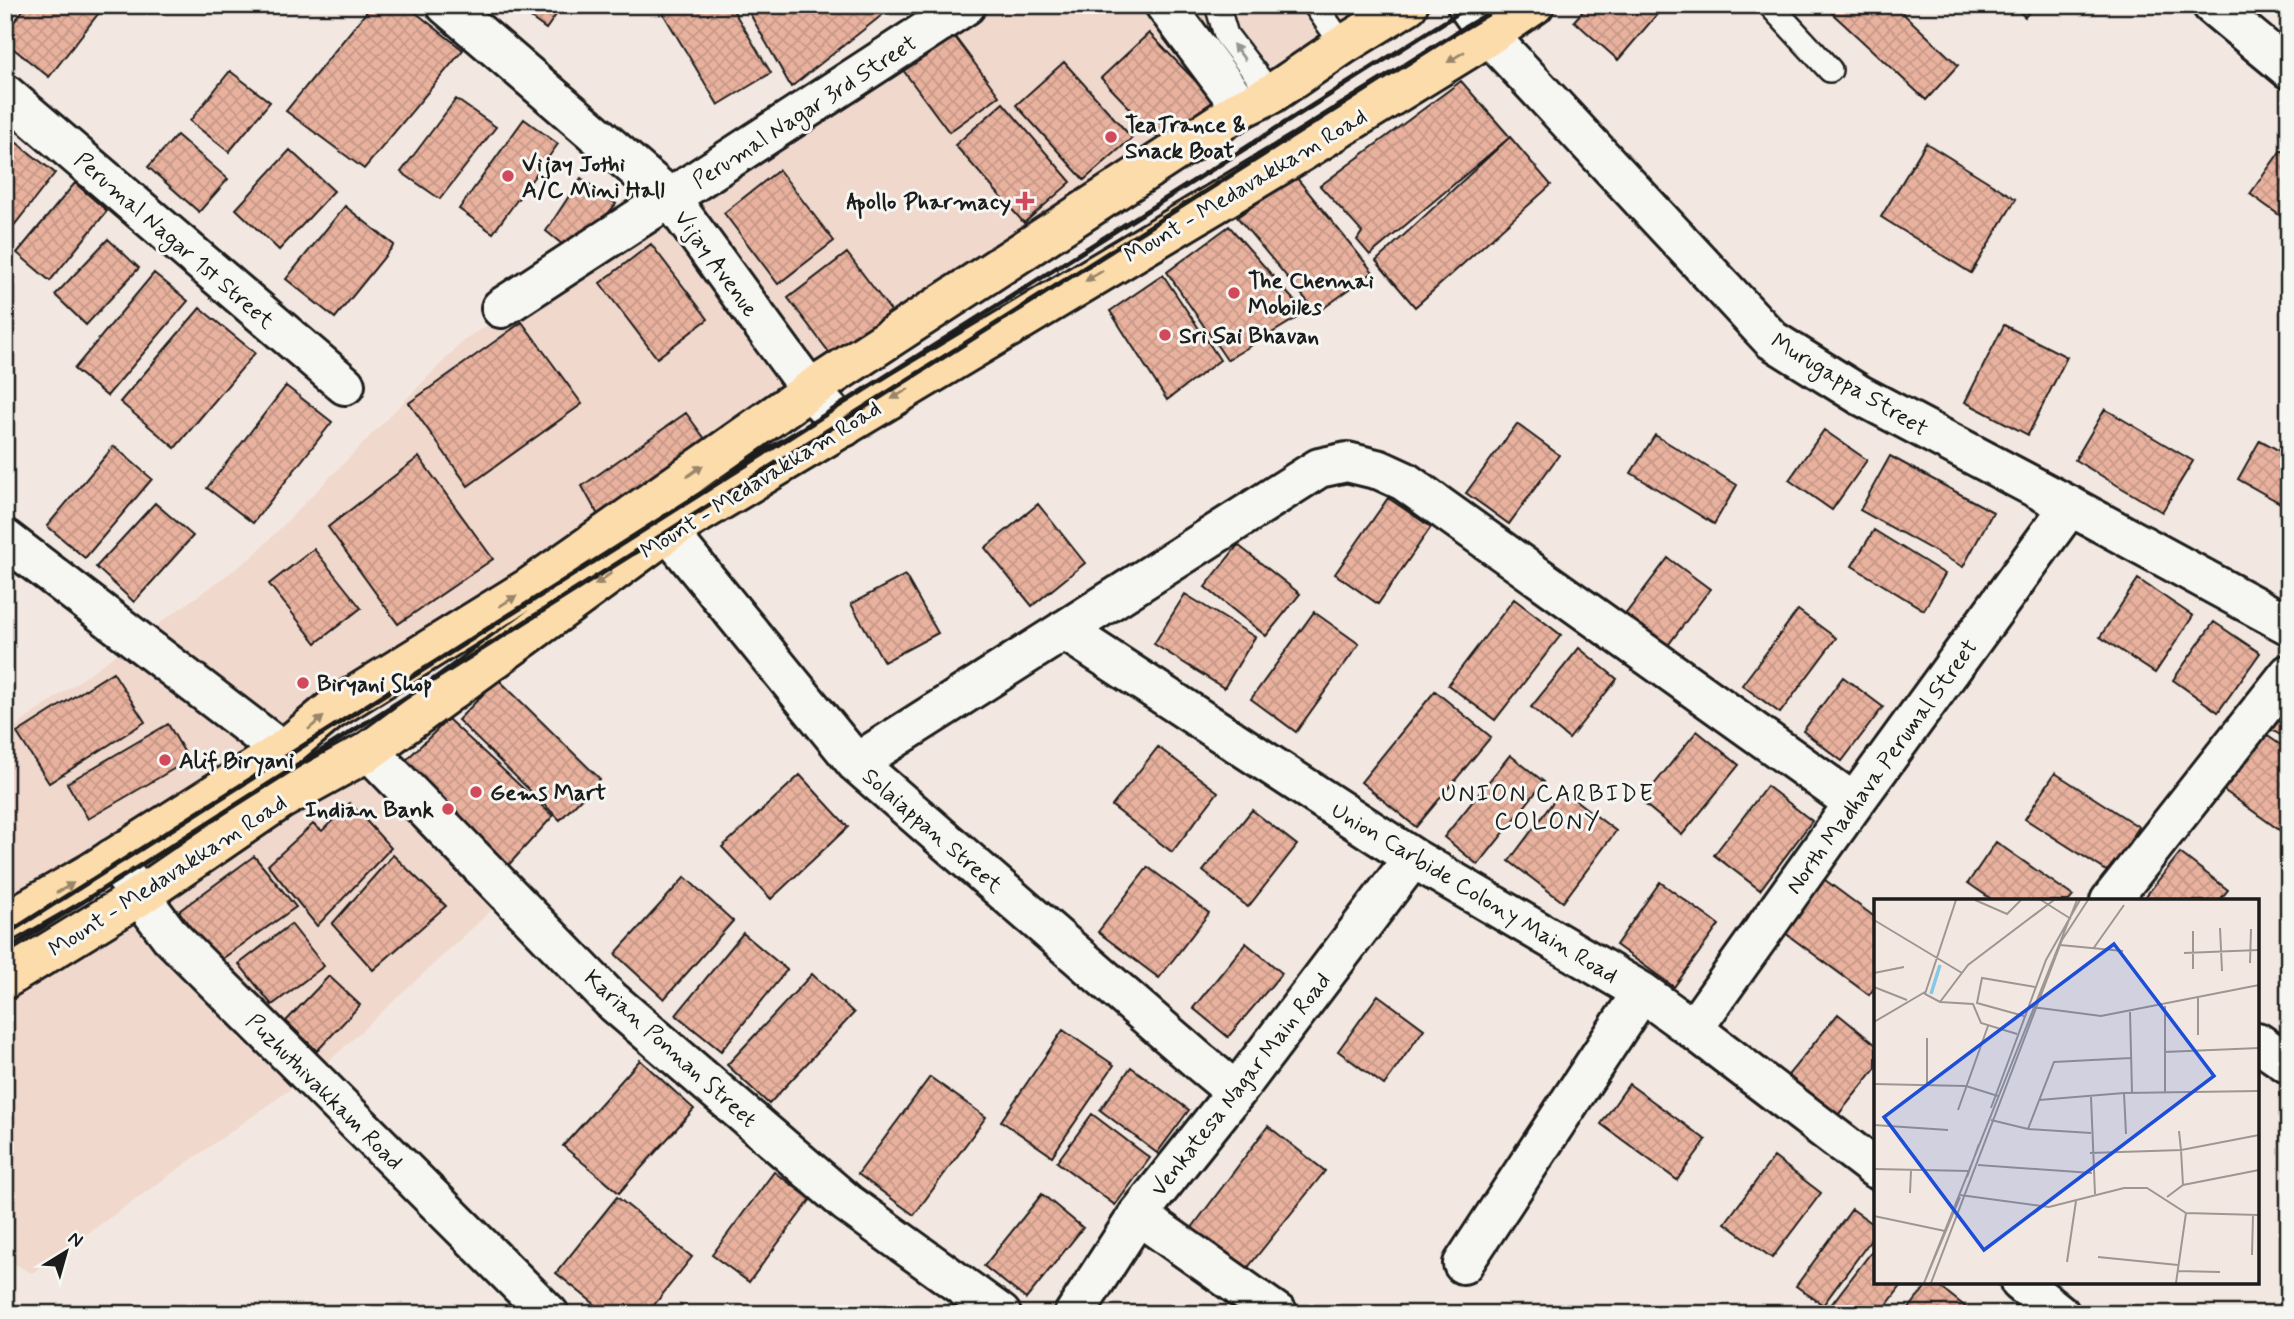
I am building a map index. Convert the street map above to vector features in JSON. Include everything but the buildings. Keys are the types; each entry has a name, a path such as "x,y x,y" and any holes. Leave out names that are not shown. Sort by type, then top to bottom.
{"main road":[{"name":"Mount - Medavakkam Road","path":"5,922 112,859 282,751 330,711 527,589 810,390 1256,101 1359,25 1408,5"},
{"name":"Mount - Medavakkam Road","path":"5,979 141,896 280,800 369,751 668,532 1314,144 1489,36 1534,5"}],"street":[{"name":"Vijay Avenue","path":"446,5 670,198 810,390 844,427"},
{"name":"Perumal Nagar 3rd Street","path":"501,308 966,5"},
{"path":"1165,5 1256,101"},
{"name":"Murugappa Street","path":"1467,5 1489,36 1772,340 1860,394 2289,625"},
{"path":"2212,5 2289,69"},
{"name":"Perumal Nagar 1st Street","path":"5,94 345,385"},
{"path":"856,763 1318,468 1347,462 1380,470 1404,481 1854,803"},
{"name":"North Madhava Perumal Street","path":"1693,1029 2070,506"},
{"name":"Solaiappan Street","path":"668,532 856,763 1236,1092"},
{"path":"5,539 282,751"},
{"name":"Union Carbide Colony Main Road","path":"1064,630 1413,858 1642,992 1874,1167"},
{"path":"2112,899 2289,674"},
{"name":"Karian Ponnan Street","path":"369,751 611,1000 847,1203 1001,1314"},
{"name":"Venkatesa Nagar Main Road","path":"1074,1314 1138,1216 1236,1092 1413,858"},
{"name":"Puzhuthivakkam Road","path":"112,859 171,937 549,1314"},
{"path":"1463,1264 1642,992"},
{"path":"2259,1043 2289,1064"},
{"path":"1138,1216 1278,1314"},
{"path":"2022,1284 2060,1314"}],"lane":[{"path":"1217,5 1226,35 1256,101"},
{"path":"1315,5 1359,25"},
{"path":"1770,5 1830,71"}],"shaded area":[{"path":"1002,5 1137,5 1143,12 1151,5 1421,5 5,909 5,734 252,557 465,339"},
{"path":"363,769 493,909 326,1064 32,1273 5,1259 5,997"}],"railway":[{"path":"5,935 1471,5"},
{"path":"5,951 1503,5"}],"place":[{"name":"TeaTrance & Snack Boat","path":"1111,137"},
{"name":"Vijay Jothi A/C Mini Hall","path":"508,176"},
{"name":"Apollo Pharmacy","path":"1025,201"},
{"name":"The Chennai Mobiles","path":"1234,293"},
{"name":"Sri Sai Bhavan","path":"1165,335"},
{"name":"Biryani Shop","path":"303,683"},
{"name":"Alif Biryani","path":"165,760"},
{"name":"Gems Mart","path":"476,792"},
{"name":"Indian Bank","path":"448,809"}],"district":[{"name":"UNION CARBIDE COLONY","path":"1548,807"}]}
